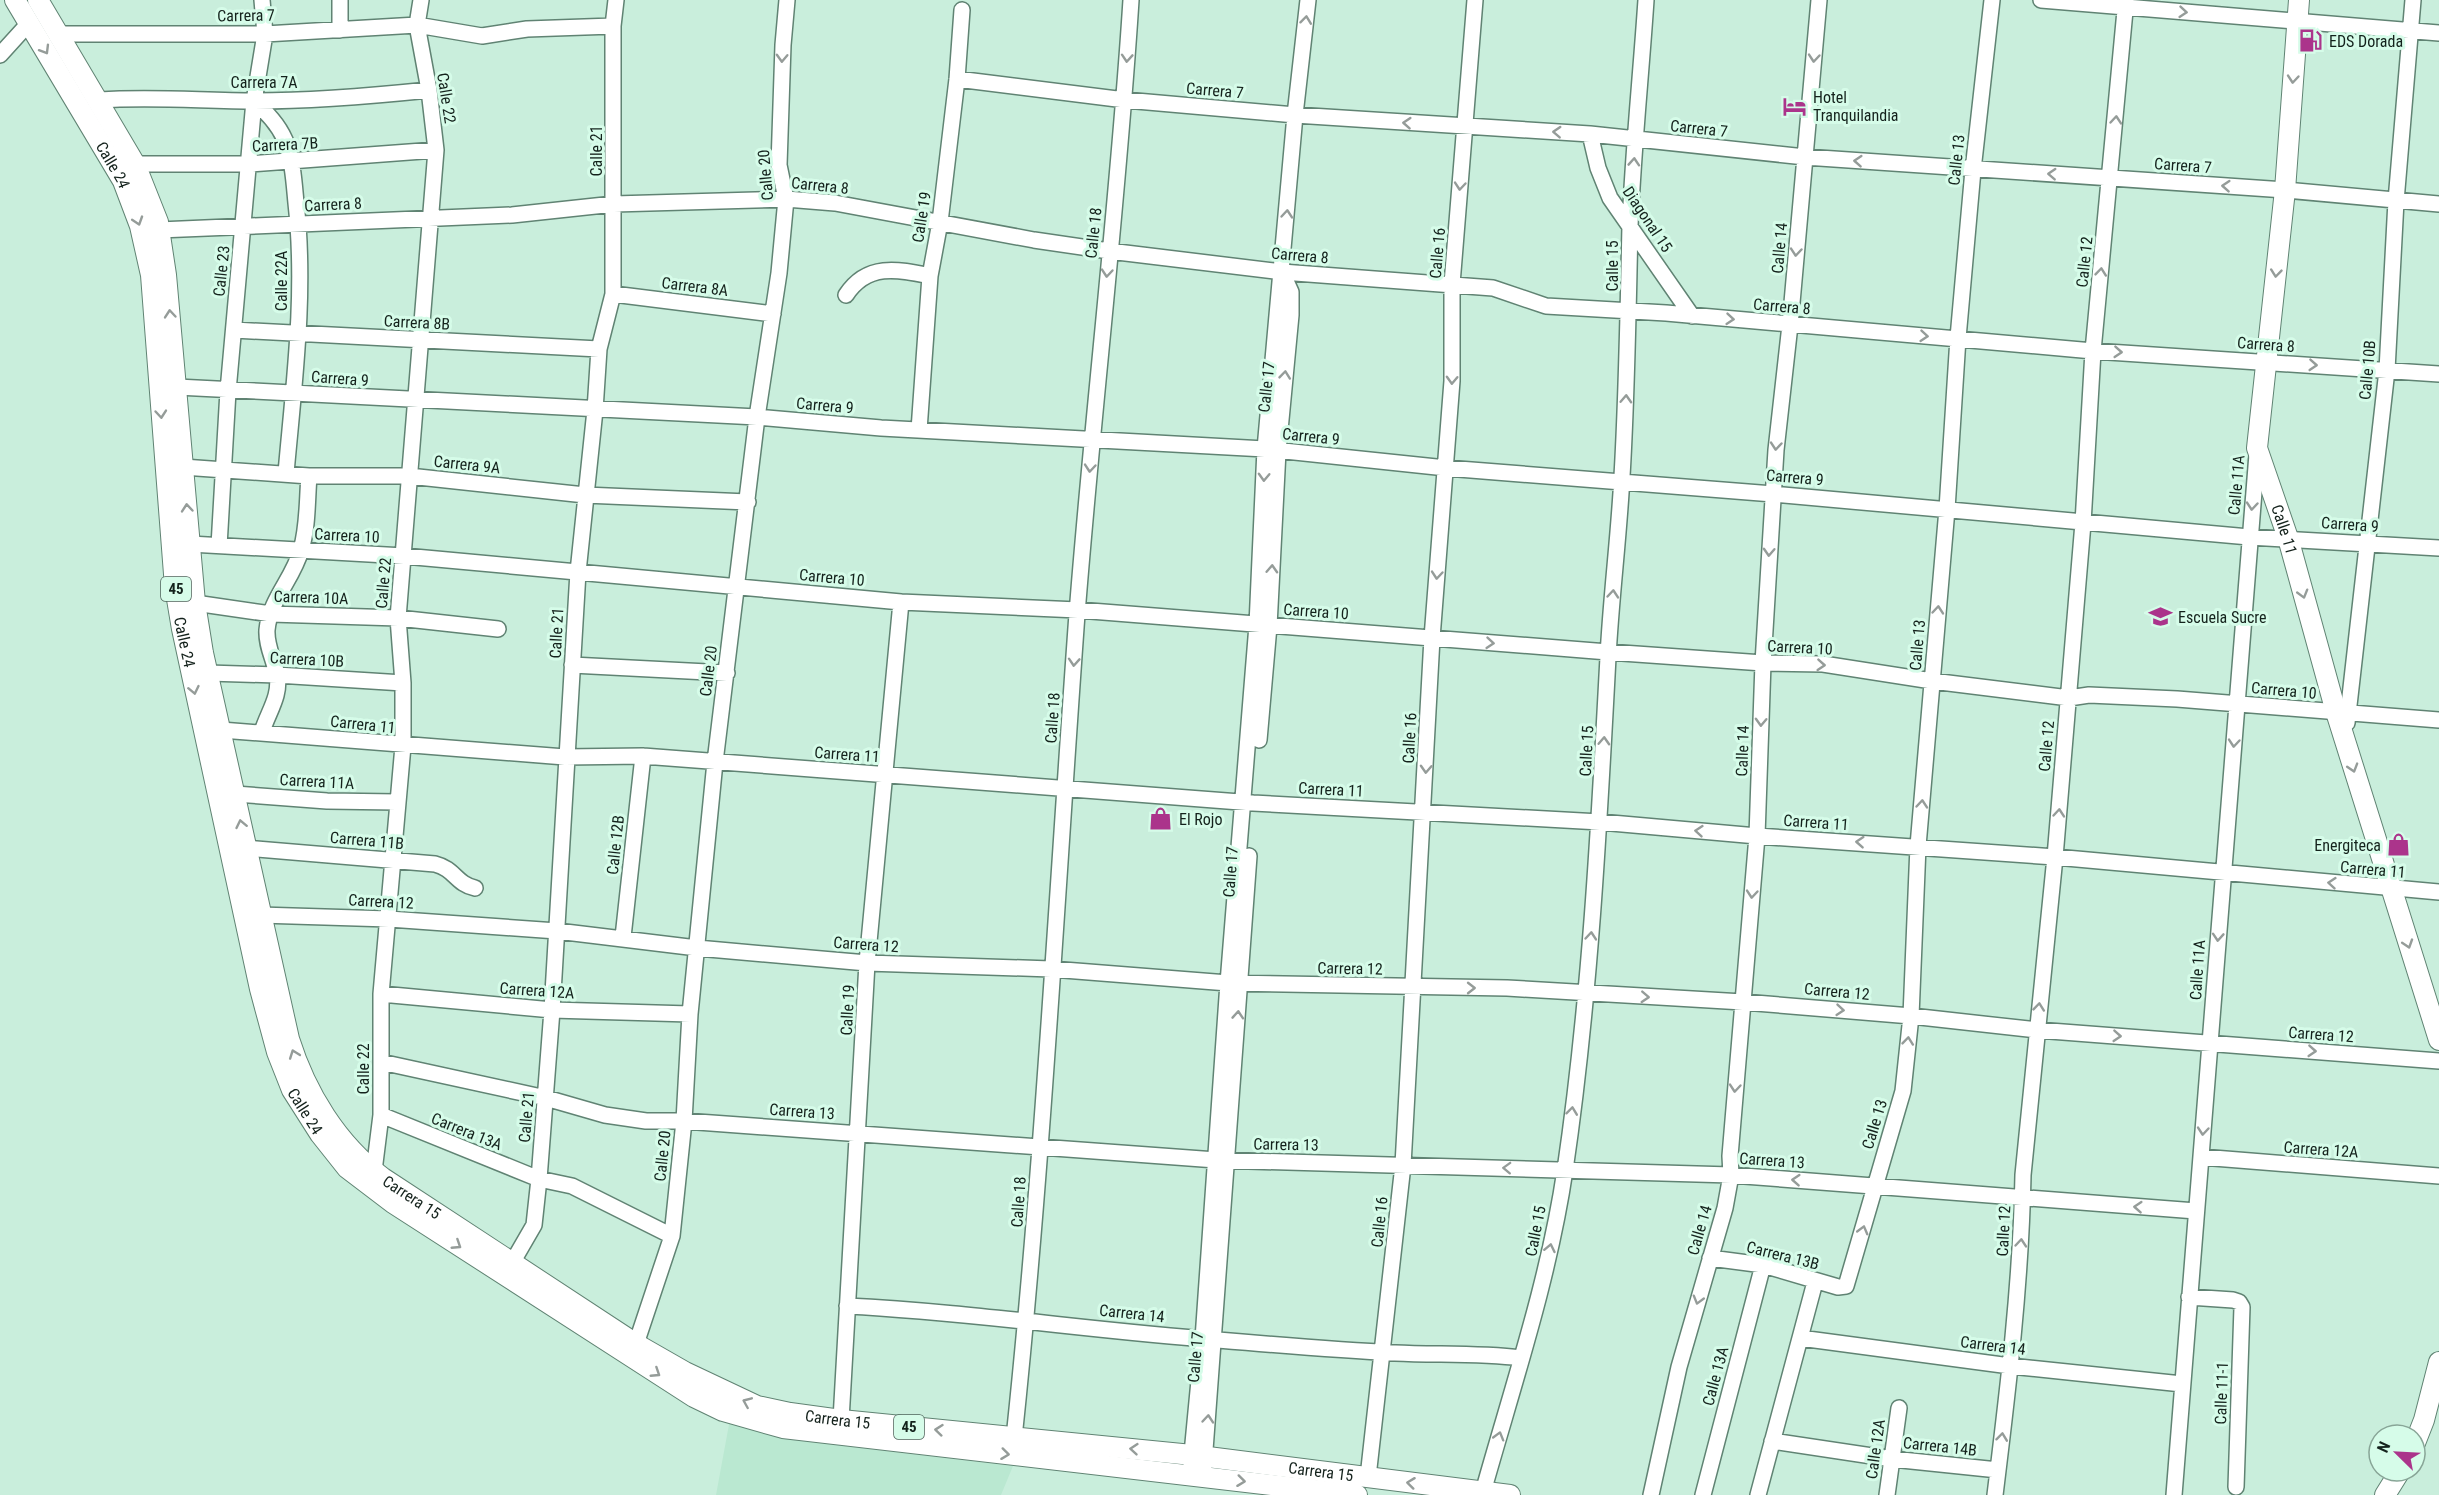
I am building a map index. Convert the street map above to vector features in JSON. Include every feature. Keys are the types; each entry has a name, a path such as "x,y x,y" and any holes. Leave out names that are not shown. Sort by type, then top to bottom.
{"main road":[{"name":"Calle 24","path":"15,0 114,163 140,226 151,275 175,587 201,723 254,966 269,1027 292,1090 326,1142 365,1174"},
{"name":"Calle 24","path":"38,0 135,164 159,230 166,274 177,387 195,603 260,915 279,1002 295,1059 329,1122 352,1150 365,1174"},
{"name":"Calle 11","path":"2300,0 2284,190 2258,448 2342,713 2345,743 2439,1040"},
{"name":"Carrera 15","path":"365,1174 512,1263 636,1344 710,1385 757,1406 841,1420 1198,1455 1510,1495"},
{"name":"Carrera 15","path":"365,1174 393,1203 663,1378 723,1411 783,1428 1196,1476 1309,1492 1357,1495"},
{"path":"2423,1423 2439,1362"}],"street":[{"name":"Calle 23","path":"219,546 228,391 254,101 265,33 262,0"},
{"path":"340,0 340,30"},
{"name":"Calle 22","path":"365,1174 381,1115 381,994 403,746 403,683 398,618 436,150 429,90 417,25 421,0"},
{"name":"Calle 21","path":"512,1263 534,1225 539,1179 552,1010 565,757 578,572 599,349 613,294 613,26 616,0"},
{"name":"Calle 20","path":"636,1344 672,1236 684,1121 690,1014 715,762 786,199 779,165 783,45 787,0"},
{"name":"Calle 18","path":"1014,1438 1027,1320 1078,610 1109,251 1125,100 1131,0"},
{"name":"Calle 17","path":"1196,1476 1209,1339 1234,983 1263,625 1282,272 1294,115 1308,0"},
{"name":"Calle 16","path":"1368,1477 1403,1165 1432,638 1452,381 1452,284 1475,0"},
{"name":"Calle 15","path":"1483,1492 1546,1270 1565,1169 1587,994 1600,822 1608,652 1622,481 1630,312 1630,226 1646,0"},
{"name":"Calle 14","path":"1651,1495 1670,1403 1725,1208 1731,1175 1730,1156 1757,836 1763,663 1776,450 1790,325 1819,0"},
{"name":"Calle 13","path":"1846,1286 1903,1091 1911,1016 1918,846 1947,509 1958,338 1973,170 1992,0"},
{"path":"2041,0 2126,4 2298,22 2439,33"},
{"name":"Calle 10B","path":"2342,713 2367,542 2386,370 2396,201 2413,0"},
{"name":"Calle 12","path":"1995,1495 2010,1366 2022,1227 2022,1198 2069,698 2083,523 2093,351 2126,4"},
{"name":"Calle 19","path":"919,430 930,276 940,222 957,79 962,10"},
{"path":"0,55 29,23"},
{"name":"Carrera 7","path":"58,34 265,33 417,25 482,36 516,29 613,26"},
{"name":"Carrera 7","path":"957,79 1125,100 1294,115 1590,134 1805,157 2284,190 2439,204"},
{"name":"Carrera 7A","path":"99,100 339,99 429,90"},
{"name":"Calle 22A","path":"254,101 277,126 292,162 298,224 299,334 286,473"},
{"name":"Diagonal 15","path":"1590,134 1598,168 1610,198 1692,316"},
{"name":"Carrera 7B","path":"135,164 292,162 436,150"},
{"name":"Carrera 8","path":"159,230 512,215 614,204 786,199 835,203 1035,240 1109,251 1282,272 1493,288 1546,306 1692,316 2093,351 2439,374"},
{"path":"846,295 855,281 869,273 890,270 930,276"},
{"name":"Carrera 8A","path":"613,294 773,314"},
{"name":"Carrera 8B","path":"234,330 599,349"},
{"name":"Carrera 9","path":"177,387 757,417 919,430 1092,438 1271,450 1446,468 1622,481 2249,537 2367,542 2439,548"},
{"name":"Calle 11A","path":"2174,1495 2222,873 2258,448"},
{"name":"Carrera 9A","path":"183,466 309,476 409,476 585,495 748,502"},
{"path":"262,732 277,693 277,675 267,644 267,629 272,606 289,579 301,550 309,476"},
{"name":"Carrera 10","path":"190,544 404,556 901,602 1078,610 1608,652 1763,663 1823,664 1932,681 2069,698 2089,695 2439,720"},
{"name":"Calle 19","path":"841,1420 867,963 901,602"},
{"name":"Carrera 10A","path":"195,603 271,614 398,618 498,630"},
{"path":"572,665 727,673"},
{"name":"Carrera 10B","path":"208,673 403,683"},
{"name":"Carrera 11","path":"221,730 565,757 643,756 1248,802 1600,822 1757,836 2055,857 2439,892"},
{"name":"Calle 12B","path":"623,937 643,756"},
{"name":"Carrera 11A","path":"235,794 327,801 397,802"},
{"name":"Carrera 11B","path":"246,848 394,860 447,867 467,886 475,888"},
{"name":"Carrera 12","path":"260,915 389,919 557,931 623,937 697,948 867,963 1052,969 1234,983 1507,988 1743,1002 1911,1016 2037,1030 2439,1061"},
{"name":"Carrera 12A","path":"381,994 552,1010 690,1014"},
{"name":"Carrera 13","path":"381,1062 546,1098 605,1115 646,1121 684,1121 1222,1161 1731,1175 2196,1211"},
{"name":"Carrera 13A","path":"381,1115 539,1179 572,1186 672,1236"},
{"name":"Carrera 12A","path":"2200,1157 2439,1176"},
{"name":"Carrera 13B","path":"1710,1258 1763,1265 1815,1282 1838,1287 1846,1286"},
{"name":"Calle 13A","path":"1703,1495 1763,1265"},
{"path":"1758,1495 1815,1282"},
{"name":"Calle 11-1","path":"2189,1297 2239,1302 2242,1307 2236,1487"},
{"name":"Carrera 14","path":"847,1306 908,1309 1209,1339 1383,1353 1453,1356 1487,1354 1521,1358"},
{"name":"Carrera 14","path":"1800,1338 2010,1366 2182,1384"},
{"name":"Calle 12A","path":"1887,1495 1899,1408"},
{"name":"Carrera 14B","path":"1772,1441 1892,1459 1998,1470"}],"shaded area":[{"path":"730,1419 794,1440 1013,1466 1001,1495 716,1495"}],"place":[{"name":"EDS Dorada","path":"2311,41"},
{"name":"Hotel Tranquilandia","path":"1795,106"},
{"name":"Escuela Sucre","path":"2160,617"},
{"name":"El Rojo","path":"1161,819"},
{"name":"Energiteca","path":"2399,845"}]}
